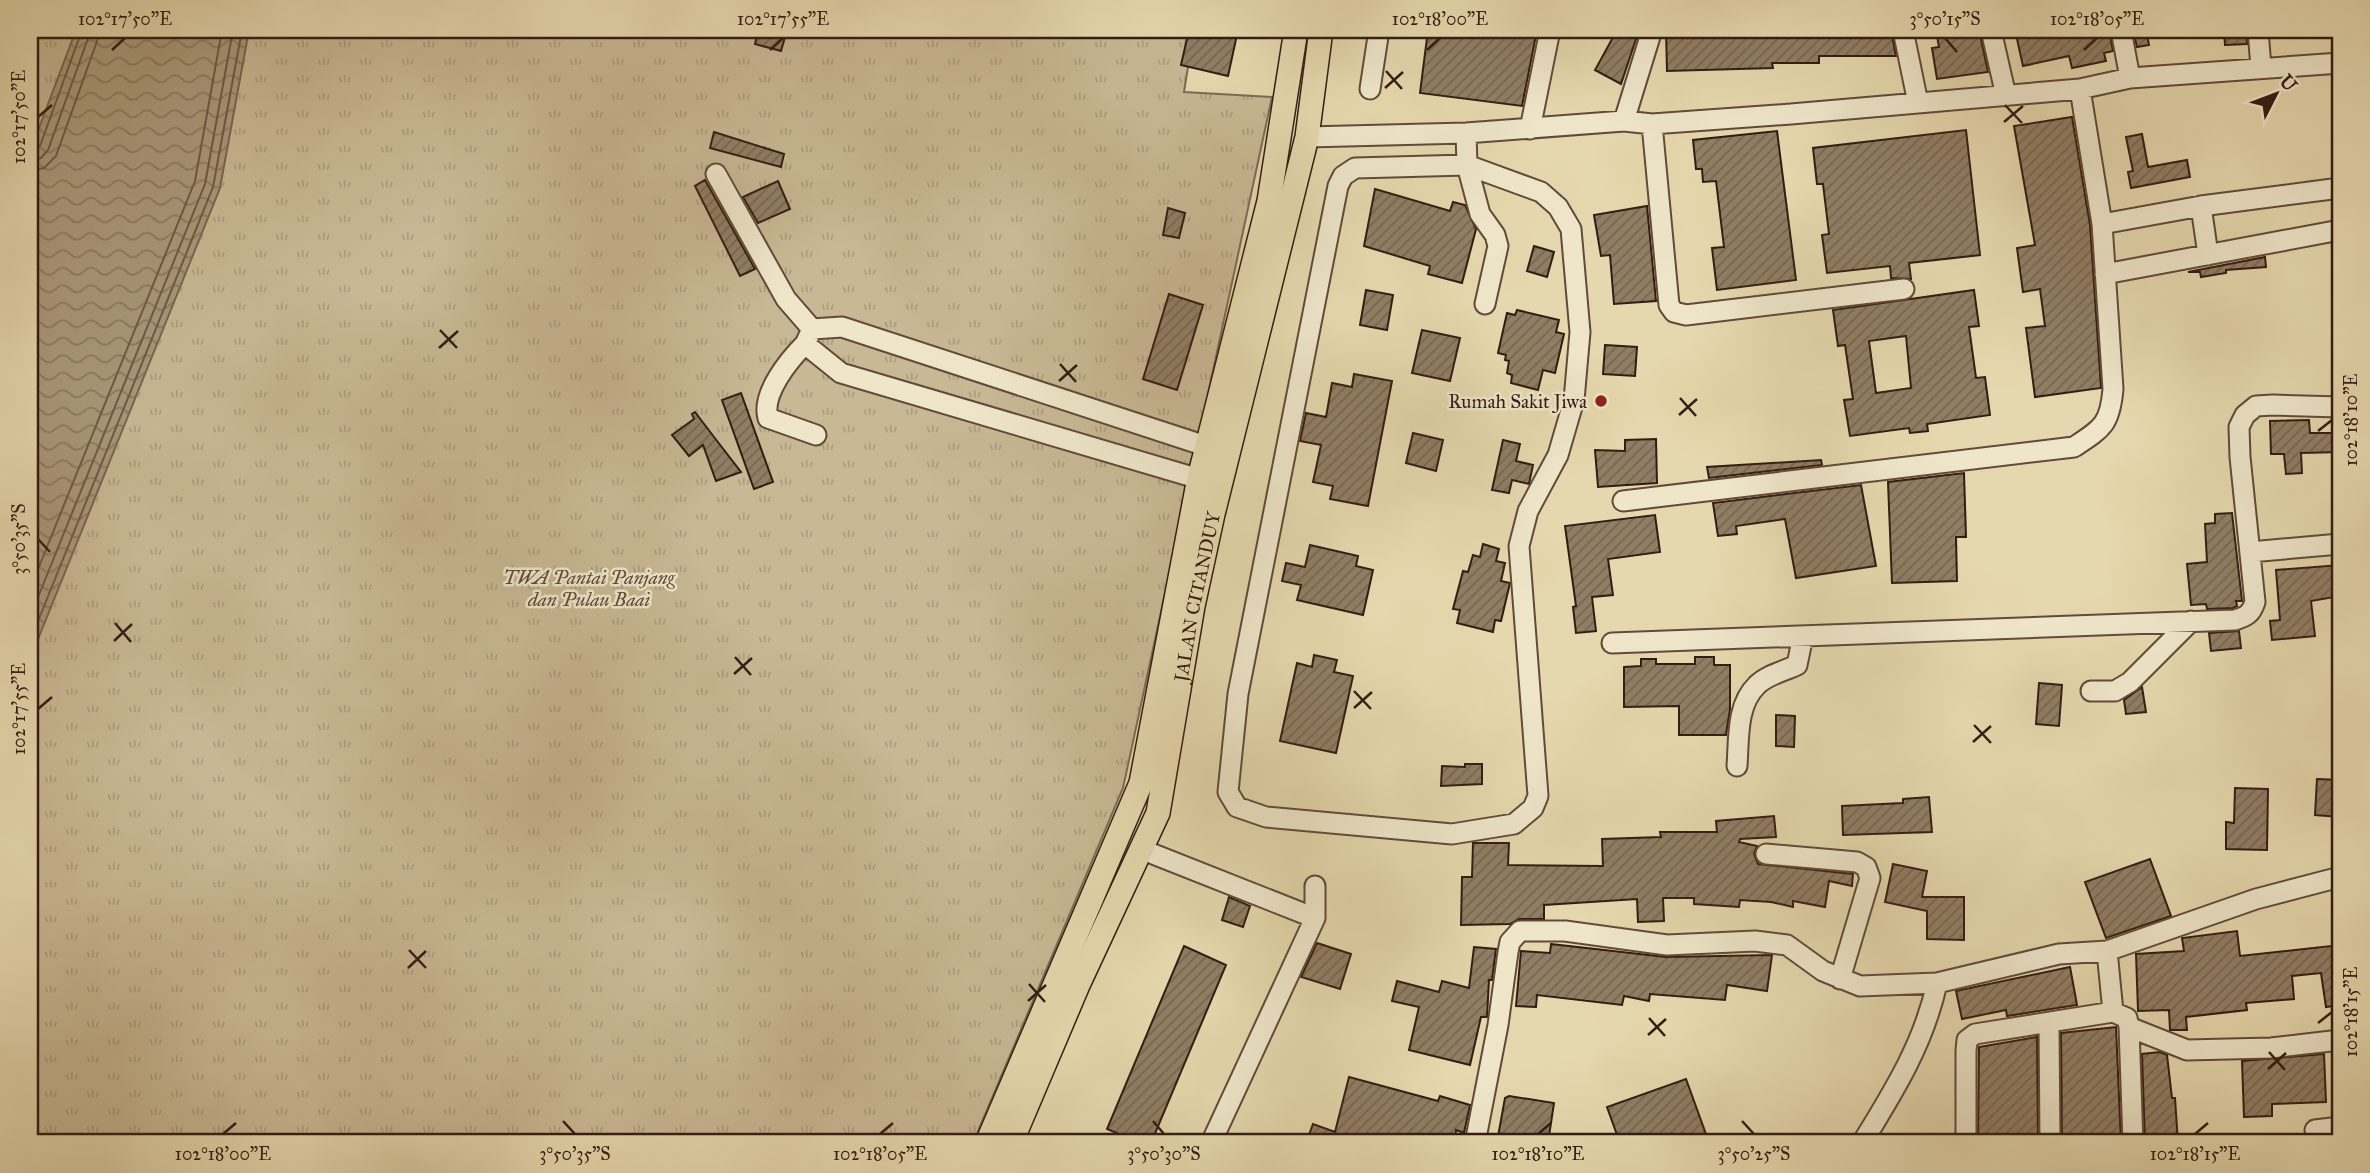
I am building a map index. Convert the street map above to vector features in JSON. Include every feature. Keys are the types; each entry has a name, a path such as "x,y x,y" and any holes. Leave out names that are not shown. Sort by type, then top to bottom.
{"main road":[{"name":"JALAN CITANDUY","path":"1011,1143 1079,985 1158,813 1166,781 1194,606 1221,486 1217,450 1269,201 1296,30"},
{"name":"JALAN CITANDUY","path":"987,1143 1141,783 1199,478 1217,450 1307,137 1321,30"}],"street":[{"path":"1370,89 1379,30"},
{"path":"1530,129 1550,30"},
{"path":"1624,121 1652,30"},
{"path":"1903,30 1918,103"},
{"path":"1992,30 2006,96"},
{"path":"2121,30 2130,78"},
{"path":"2258,30 2261,68"},
{"path":"1307,137 1466,133 1624,121 1652,124 2080,89 2130,78 2340,63"},
{"path":"1622,501 2074,447 2101,430 2111,415 2113,388 2102,224 2080,89"},
{"path":"1652,124 1669,304 1674,312 1685,315 1904,289"},
{"path":"1466,133 1467,165 1482,221 1495,235 1498,246 1485,304"},
{"path":"1467,165 1541,192 1558,207 1571,229 1580,332 1574,400 1558,455 1528,511 1519,546 1538,796 1533,808 1514,824 1452,834 1409,832 1334,821 1266,817 1237,807 1228,792 1238,694 1338,186 1343,176 1356,168 1467,165"},
{"path":"716,174 809,337 841,373 1221,486"},
{"path":"2102,224 2201,206 2340,188"},
{"path":"2201,206 2208,255"},
{"path":"2105,274 2340,230"},
{"path":"816,435 768,418 766,411 784,369 809,337 842,327 1217,450"},
{"path":"1612,643 2235,620 2252,612 2255,602 2239,427 2245,415 2256,406 2340,407"},
{"path":"2249,552 2340,544"},
{"path":"2091,691 2115,691 2130,682 2192,621"},
{"path":"1737,766 1741,714 1748,698 1756,686 1797,665 1802,636"},
{"path":"1143,850 1315,918"},
{"path":"1766,854 1857,862 1866,867 1870,878 1840,979"},
{"path":"1475,1143 1498,1025 1510,942 1520,931 1565,931 1667,945 1755,941 1787,945 1823,971 1860,986 1937,983 2059,954 2107,951 2256,899 2340,877"},
{"path":"1211,1143 1315,918 1315,886"},
{"path":"2107,951 2113,1012"},
{"path":"1862,1143 1916,1051 1930,1016 1937,983"},
{"path":"1966,1143 1967,1040 1975,1034 2113,1012 2127,1018 2129,1027 2133,1143"},
{"path":"2049,1024 2050,1143"},
{"path":"2129,1027 2187,1050 2260,1049 2340,1040"},
{"path":"2315,1130 2340,1127"}],"green space":[{"name":"TWA Pantai Panjang dan Pulau Baai","path":"30,30 1194,30 1184,92 1272,97 1123,788 973,1143 30,1143"}],"water":[{"path":"76,30 249,30 220,188 30,659 30,152"}],"building":[{"path":"758,30 787,30 781,51 755,44"},
{"path":"1189,30 1238,30 1228,76 1181,65"},
{"path":"1428,30 1537,30 1522,106 1420,93"},
{"path":"1617,30 1639,30 1621,84 1595,70"},
{"path":"1666,30 1891,30 1896,56 1819,56 1819,63 1772,63 1773,68 1667,71"},
{"path":"1936,30 1979,30 1988,72 1937,79 1932,48 1939,47"},
{"path":"2015,30 2109,30 2113,51 2104,53 2106,61 2072,68 2069,56 2023,66"},
{"path":"2133,30 2146,30 2149,45 2137,47"},
{"path":"2224,30 2246,30 2247,44 2225,45"},
{"path":"2072,117 2090,225 2101,388 2035,397 2026,328 2045,326 2040,289 2023,292 2017,248 2035,245 2014,126"},
{"path":"1966,130 1980,255 1909,263 1911,279 1891,278 1890,266 1827,273 1822,235 1829,234 1823,184 1817,184 1813,148"},
{"path":"1777,131 1796,280 1717,290 1712,248 1724,247 1716,181 1703,182 1702,169 1696,169 1693,140"},
{"path":"714,132 784,154 781,167 710,148"},
{"path":"2142,134 2148,167 2187,160 2190,177 2131,188 2128,172 2133,171 2126,137"},
{"path":"705,180 755,269 740,276 695,186"},
{"path":"778,181 790,209 758,223 743,197"},
{"path":"1375,189 1450,211 1453,202 1465,205 1476,229 1462,283 1428,274 1430,266 1364,246"},
{"path":"1647,206 1656,301 1614,304 1610,255 1601,256 1594,215"},
{"path":"1168,208 1185,213 1179,238 1163,235"},
{"path":"1534,246 1554,252 1547,277 1527,271"},
{"path":"2265,257 2266,267 2226,270 2226,273 2201,277 2200,272 2188,272"},
{"path":"1366,290 1393,295 1387,330 1360,325"},
{"path":"1974,290 1979,326 1969,327 1976,378 1985,377 1990,415 1927,424 1928,431 1910,433 1909,428 1850,436 1844,400 1853,399 1845,345 1838,346 1833,310","holes":["1906,336 1911,388 1876,393 1869,341"]},
{"path":"1169,294 1203,305 1177,390 1143,379"},
{"path":"1517,310 1559,320 1556,332 1564,334 1555,373 1543,370 1538,390 1511,383 1512,375 1507,373 1509,361 1505,360 1506,355 1498,353 1507,313 1515,315"},
{"path":"1422,330 1460,338 1450,381 1412,373"},
{"path":"1605,345 1637,347 1635,376 1603,374"},
{"path":"1354,374 1392,381 1368,506 1330,499 1333,486 1313,482 1321,445 1300,441 1306,413 1326,417 1332,383 1352,387"},
{"path":"741,393 773,482 754,489 722,400"},
{"path":"695,412 741,472 716,481 703,445 689,456 672,435 694,419 692,414"},
{"path":"2309,420 2310,433 2340,433 2340,452 2301,453 2302,473 2286,474 2284,454 2271,454 2270,421"},
{"path":"1413,433 1443,440 1436,471 1406,463"},
{"path":"1656,439 1657,483 1598,487 1595,450 1625,451 1625,440"},
{"path":"1503,440 1520,444 1516,461 1533,465 1529,484 1512,480 1509,493 1492,490"},
{"path":"1821,460 1822,465 1709,478 1707,467"},
{"path":"1964,473 1966,537 1956,537 1957,581 1892,583 1888,482"},
{"path":"1861,485 1876,566 1796,578 1785,519 1736,526 1737,534 1718,536 1713,503"},
{"path":"2232,513 2242,601 2236,601 2237,606 2233,608 2207,609 2206,604 2191,605 2187,564 2207,562 2205,524 2215,523 2215,514"},
{"path":"1655,515 1660,552 1608,559 1613,595 1592,597 1596,631 1576,633 1573,607 1576,606 1565,526"},
{"path":"1483,544 1499,549 1496,561 1505,563 1501,581 1510,583 1501,621 1495,620 1493,632 1457,623 1460,610 1453,609 1463,571 1468,572 1473,555 1480,557"},
{"path":"1310,545 1358,556 1356,566 1373,570 1363,615 1297,600 1301,585 1282,581 1286,563 1305,567"},
{"path":"2340,565 2340,596 2311,601 2315,636 2272,640 2270,621 2280,620 2276,570"},
{"path":"2239,631 2241,648 2211,651 2209,633"},
{"path":"1314,655 1337,660 1334,672 1353,676 1336,753 1280,741 1297,663 1312,667"},
{"path":"1695,657 1714,657 1714,665 1730,665 1730,709 1726,735 1679,735 1679,706 1624,707 1624,667 1641,666 1641,659 1656,659 1656,664 1695,664"},
{"path":"2039,683 2062,685 2059,726 2036,724"},
{"path":"2142,687 2146,712 2126,714 2124,700"},
{"path":"1776,715 1795,716 1794,747 1776,746"},
{"path":"1465,764 1482,764 1482,784 1441,786 1442,766 1465,767"},
{"path":"2317,779 2340,780 2340,817 2315,815"},
{"path":"2235,788 2268,789 2267,850 2226,849 2226,822 2234,823"},
{"path":"1929,797 1932,832 1843,835 1842,806 1903,803 1903,799"},
{"path":"1774,816 1776,837 1740,839 1739,842 1757,846 1754,854 1758,864 1853,874 1852,886 1829,881 1825,907 1793,901 1793,907 1740,900 1739,907 1694,904 1694,898 1663,898 1664,921 1638,922 1637,899 1544,905 1544,919 1519,919 1510,924 1461,925 1462,877 1472,877 1473,843 1509,843 1508,865 1603,866 1602,839 1661,837 1660,832 1717,832 1716,821"},
{"path":"2150,859 2171,916 2106,938 2085,882"},
{"path":"1893,864 1927,871 1922,897 1964,897 1964,940 1927,939 1927,911 1885,902"},
{"path":"1229,897 1250,906 1243,927 1222,920"},
{"path":"2237,931 2240,956 2340,945 2340,1005 2326,1007 2321,973 2292,976 2294,999 2246,1003 2247,1010 2186,1017 2187,1030 2170,1030 2169,1010 2138,1011 2136,954 2184,951 2182,938"},
{"path":"1317,943 1351,954 1340,989 1301,977"},
{"path":"1551,944 1666,957 1772,955 1767,991 1727,985 1725,1000 1650,994 1649,1001 1624,996 1622,1005 1537,995 1536,1007 1516,1006 1521,951 1550,953"},
{"path":"1184,946 1226,965 1151,1143 1140,1143 1107,1129"},
{"path":"1474,947 1496,949 1492,980 1489,980 1487,1017 1481,1017 1470,1065 1409,1050 1419,1007 1392,1001 1397,981 1439,992 1442,981 1469,988"},
{"path":"2070,967 2077,1005 2007,1016 2006,1010 1962,1019 1956,991"},
{"path":"2116,1027 2121,1143 2062,1143 2061,1033"},
{"path":"2037,1037 2038,1143 1978,1143 1979,1047"},
{"path":"2160,1052 2167,1055 2172,1098 2175,1098 2178,1143 2145,1143 2142,1054"},
{"path":"2324,1054 2326,1102 2272,1104 2272,1116 2244,1117 2242,1061"},
{"path":"1349,1077 1438,1101 1440,1096 1470,1105 1464,1133 1456,1130 1455,1143 1382,1143 1355,1139 1360,1143 1306,1143 1313,1124 1335,1132"},
{"path":"1686,1079 1707,1137 1690,1143 1620,1143 1607,1107"},
{"path":"1509,1096 1554,1103 1548,1143 1497,1142 1505,1098"}],"place":[{"name":"Rumah Sakit Jiwa","path":"1601,401"}]}
